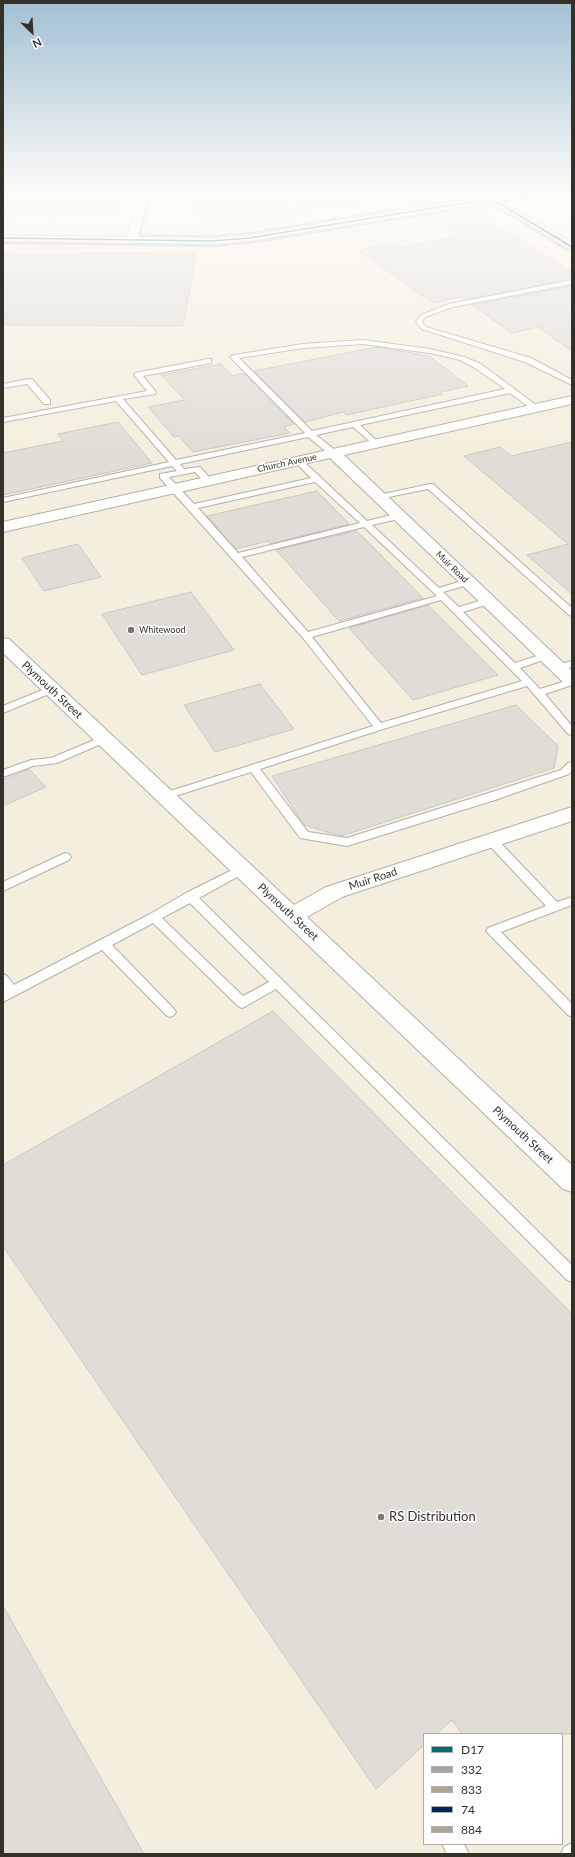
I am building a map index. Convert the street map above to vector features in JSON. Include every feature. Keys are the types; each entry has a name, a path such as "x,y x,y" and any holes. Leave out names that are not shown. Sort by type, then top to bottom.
{"street":[{"name":"Church Avenue","path":"3,527 572,400"},
{"name":"Muir Road","path":"333,453 546,656 565,666 572,682"},
{"name":"Plymouth Street","path":"3,643 572,1181"},
{"name":"Muir Road","path":"292,916 334,892 572,814"}],"lane":[{"path":"572,282 451,305 423,316 419,322 424,328 528,360 572,383"},
{"path":"333,453 310,434 234,357 304,346 363,342 430,351 462,358 478,366 536,408"},
{"path":"3,420 152,392 138,375 208,361"},
{"path":"3,386 29,381 47,402"},
{"path":"3,500 512,390"},
{"path":"118,398 175,462 182,472"},
{"path":"354,424 375,444"},
{"path":"298,461 440,594 512,667 529,682 572,732"},
{"path":"208,481 197,469 162,476 192,507 306,636 379,727"},
{"path":"192,507 316,479"},
{"path":"379,497 430,486 572,613"},
{"path":"236,556 399,516"},
{"path":"306,636 440,594 468,582"},
{"path":"456,611 488,601"},
{"path":"512,667 546,656"},
{"path":"165,796 379,727 529,682"},
{"path":"538,693 572,682"},
{"path":"3,710 52,689"},
{"path":"3,774 31,764 53,761 104,739"},
{"path":"254,768 304,835 347,842 565,772 572,765"},
{"path":"491,840 555,908"},
{"path":"3,887 65,857"},
{"path":"3,979 8,994 242,869"},
{"path":"190,896 572,1275"},
{"path":"572,901 492,931 572,1012"},
{"path":"154,917 242,1003 277,983"},
{"path":"104,944 170,1012"},
{"path":"453,1845 459,1854"}],"shaded area":[{"path":"3,280 572,280 572,1854 3,1854"}],"building":[{"path":"3,280 191,280 183,326 3,325"},
{"path":"400,280 569,280 464,300 461,297 433,303"},
{"path":"572,286 572,351 538,327 512,333 472,305"},
{"path":"377,347 429,356 468,386 441,392 443,394 346,415 343,412 305,422 254,371"},
{"path":"221,364 233,376 244,373 294,424 284,427 290,433 193,452 179,436 174,437 148,407 185,400 161,375"},
{"path":"118,422 152,463 3,495 3,453 63,441 58,434"},
{"path":"572,442 572,594 527,555 568,544 464,456 500,447 511,456"},
{"path":"317,491 349,524 270,544 268,541 236,549 207,516"},
{"path":"356,531 423,598 339,621 276,550"},
{"path":"78,544 101,577 44,591 22,558"},
{"path":"191,592 234,650 142,675 102,614"},
{"path":"428,605 498,675 413,700 349,628"},
{"path":"260,684 294,729 215,752 184,705"},
{"path":"516,705 558,746 554,768 341,836 304,825 272,776"},
{"path":"29,769 46,787 3,806 3,780"},
{"name":"RS Distribution","path":"273,1011 572,1314 572,1734 461,1733 452,1720 437,1733 423,1733 423,1746 376,1789 3,1246 3,1165"},
{"path":"3,1606 144,1854 3,1854"}],"place":[{"name":"Whitewood","path":"131,630"},
{"name":"RS Distribution","path":"381,1517"}]}
